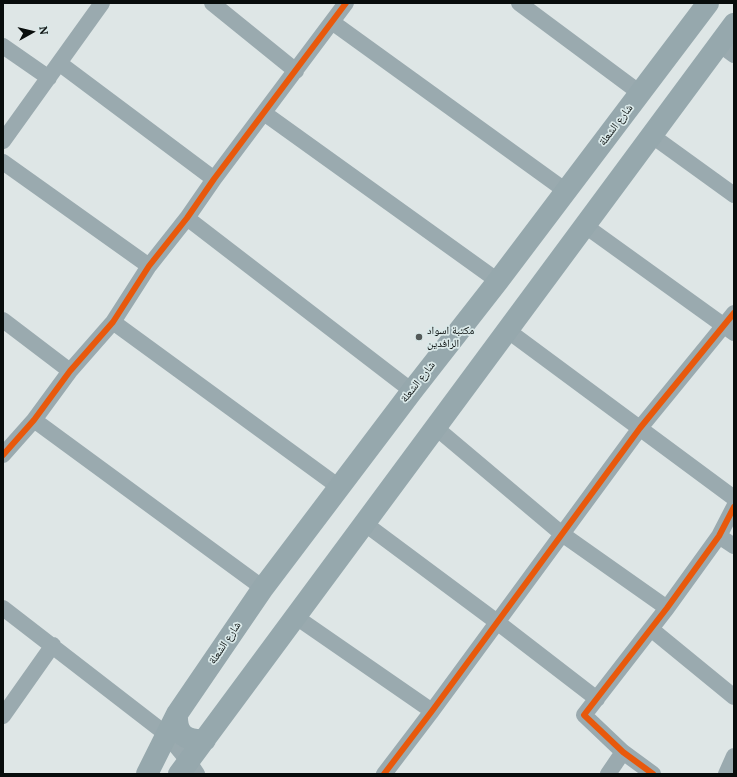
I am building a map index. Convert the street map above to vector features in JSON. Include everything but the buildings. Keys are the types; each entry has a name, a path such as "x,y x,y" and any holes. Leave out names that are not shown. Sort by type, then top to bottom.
{"main road":[{"name":"شارع الشعلة","path":"147,774 177,714 262,588 412,390 498,281 708,3"},
{"path":"188,770 205,740 651,135 726,50 734,24"},
{"path":"177,714 177,727 181,733 187,738 205,740"}],"street":[{"path":"3,141 102,3"},
{"path":"212,3 296,70"},
{"path":"3,455 34,420 70,371 113,322 149,266 187,218 214,179 346,3"},
{"path":"519,3 640,93"},
{"path":"332,22 566,191"},
{"path":"3,46 49,78"},
{"path":"59,63 214,179"},
{"path":"264,113 498,281"},
{"path":"651,135 734,195"},
{"path":"3,162 149,266"},
{"path":"187,218 412,390"},
{"path":"386,773 640,428 731,324 584,226"},
{"path":"3,320 70,371"},
{"path":"113,322 339,487"},
{"path":"507,330 734,498"},
{"path":"34,420 262,588"},
{"path":"435,428 562,534 668,608"},
{"path":"653,774 623,752 584,715 668,608 719,536 734,508"},
{"path":"364,523 597,698"},
{"path":"719,536 734,546"},
{"path":"3,608 166,734 188,770"},
{"path":"296,616 432,711"},
{"path":"651,629 734,697"},
{"path":"3,716 52,645"},
{"path":"608,774 623,752"},
{"path":"726,774 734,756"}],"cycle path":[{"path":"3,455 34,420 70,371 113,322 149,266 187,218 214,179 346,3"},
{"path":"384,774 640,428 734,313"},
{"path":"653,774 623,752 584,715 667,608 719,536 734,507"}],"place":[{"name":"مكتبة اسواد الرافدين","path":"419,337"}]}
